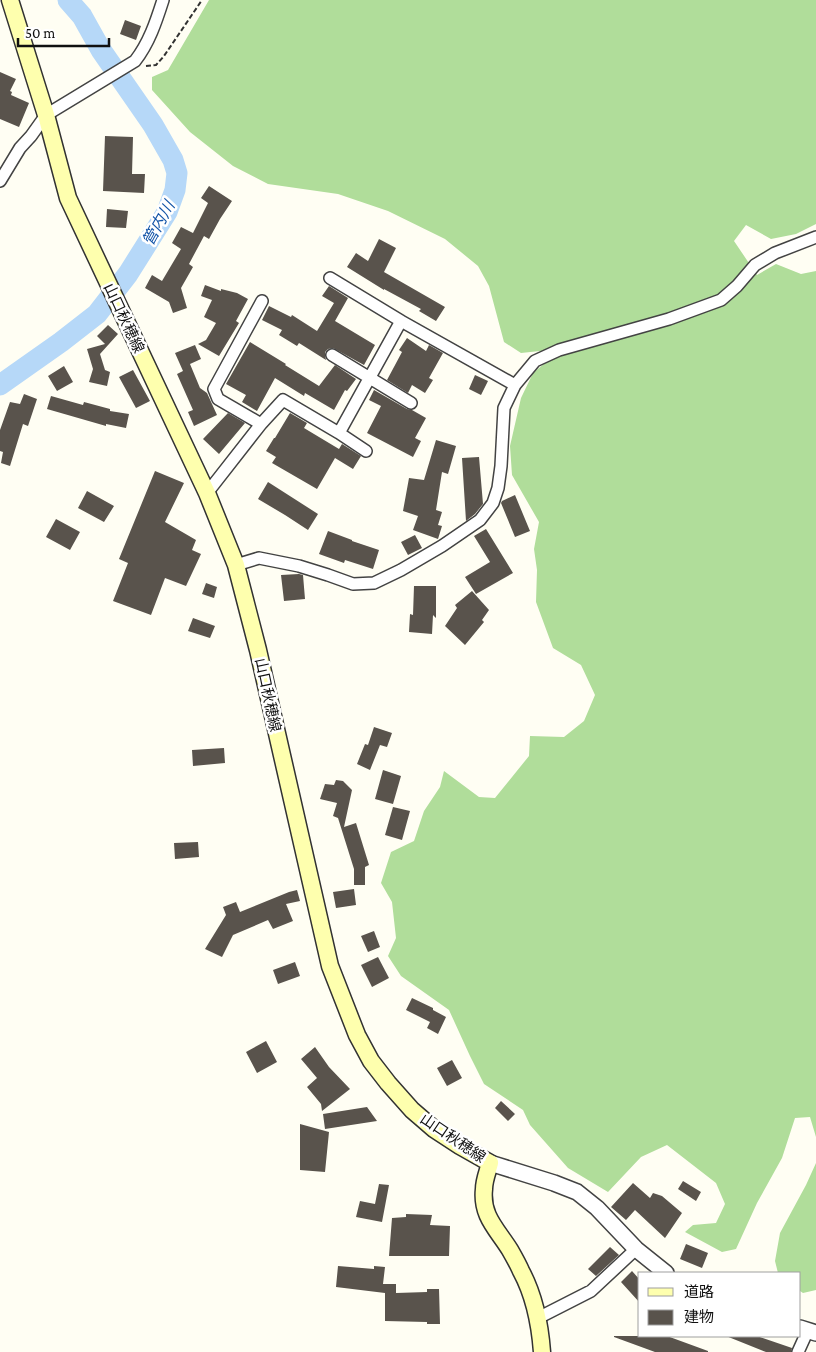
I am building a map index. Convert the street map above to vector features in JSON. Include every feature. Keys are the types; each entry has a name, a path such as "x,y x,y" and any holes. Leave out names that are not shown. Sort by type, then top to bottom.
{"main road":[{"name":"山口秋穂線","path":"10,0 46,115 68,198 207,493 236,565 258,650 330,966 357,1035 371,1061 412,1110 434,1129 490,1163 483,1190 484,1206 491,1224 510,1250 522,1272 530,1292 538,1318 542,1352"}],"street":[{"path":"0,181 20,148 46,115 130,64 141,53 150,36 163,0"},
{"path":"236,565 259,558 328,574 353,584 374,583 401,570 442,546 480,520 493,503 498,488 501,466 504,408 515,385 535,361 558,350 668,319 721,300 737,286 755,265 775,253 816,238"},
{"path":"330,278 401,321 515,385"},
{"path":"261,424 218,399 214,389 262,301"},
{"path":"339,434 401,321"},
{"path":"332,355 411,403"},
{"path":"207,493 261,424 283,400 366,451"},
{"path":"490,1163 554,1182 578,1192 597,1208 636,1249 665,1272"},
{"path":"538,1318 591,1292 636,1249"},
{"path":"798,1352 808,1330"}],"path":[{"path":"130,64 156,65 202,0"}],"green space":[{"path":"209,0 816,0 816,224 796,234 771,239 746,225 734,241 757,275 776,264 801,274 816,271 816,1137 810,1117 795,1118 782,1158 757,1203 736,1249 722,1252 685,1232 693,1225 716,1223 725,1204 716,1183 667,1145 641,1157 608,1192 568,1168 530,1125 523,1110 484,1084 449,1010 401,976 388,956 396,938 392,902 381,883 391,852 414,841 424,811 440,787 444,771 479,797 495,798 529,756 530,736 564,737 584,721 595,695 581,665 553,648 536,602 537,570 534,549 539,522 512,475 510,446 521,398 533,373 545,363 540,351 521,353 504,342 489,286 478,266 445,239 388,211 338,194 268,184 233,166 190,132 152,90 152,77 168,70"},
{"path":"816,1163 816,1290 803,1293 801,1292 801,1272 778,1272 775,1261 780,1233"}],"building":[{"path":"125,20 141,26 136,40 120,34"},
{"path":"0,72 16,79 10,91 12,92 11,95 29,103 19,127 0,119"},
{"path":"105,136 133,137 132,174 145,174 144,193 103,191"},
{"path":"209,186 232,201 209,239 204,236 189,264 193,267 181,288 187,308 173,313 169,302 145,288 152,275 162,281 181,249 172,243 181,227 193,233 208,203 201,198"},
{"path":"107,209 128,211 126,228 106,227"},
{"path":"379,239 396,248 384,272 445,307 436,321 419,311 421,309 384,290 347,267 356,253 368,261"},
{"path":"205,285 221,291 221,289 237,293 248,299 236,321 239,323 219,356 198,344 206,340 216,323 204,317 212,300 201,296"},
{"path":"329,286 348,298 335,321 375,345 364,365 333,348 325,352 326,360 299,343 297,346 279,335 282,330 262,320 269,306 291,317 292,315 317,331 334,303 322,296"},
{"path":"108,325 118,334 100,354 105,370 110,372 107,386 89,382 93,369 87,349 105,344 97,336"},
{"path":"407,338 426,351 429,345 443,353 429,378 433,380 425,393 412,385 408,393 387,380 402,352 399,350"},
{"path":"250,342 319,386 335,365 356,379 347,391 345,390 334,410 305,393 304,396 275,378 257,411 242,402 246,395 226,384"},
{"path":"195,345 201,359 190,364 200,388 207,393 217,415 194,426 188,412 193,410 177,374 183,371 175,353"},
{"path":"64,366 73,382 57,391 48,376"},
{"path":"133,370 150,401 136,408 119,377"},
{"path":"475,375 488,381 481,395 469,389"},
{"path":"374,390 426,418 415,438 421,441 413,457 367,433 381,406 369,400"},
{"path":"24,394 37,399 28,426 23,424 10,466 1,463 3,452 0,451 0,430 10,402 20,404"},
{"path":"51,396 83,405 84,402 110,409 110,411 129,414 126,428 106,424 106,426 47,409"},
{"path":"228,413 245,423 219,454 203,439"},
{"path":"290,413 307,423 304,428 339,449 342,444 361,456 353,469 335,458 317,489 272,463 276,457 266,451"},
{"path":"436,440 456,446 448,474 442,472 436,510 442,512 438,525 442,526 438,539 413,530 418,516 403,511 409,478 424,480"},
{"path":"479,457 483,504 466,521 462,458"},
{"path":"155,471 184,483 165,522 196,540 192,550 201,554 186,586 165,578 151,615 113,601 128,563 119,559"},
{"path":"268,482 318,514 308,530 258,499"},
{"path":"87,491 114,506 104,522 78,508"},
{"path":"515,495 530,531 515,537 501,503"},
{"path":"56,519 80,532 70,550 46,537"},
{"path":"486,529 513,573 476,594 465,577 490,562 474,536"},
{"path":"328,531 379,550 373,569 345,560 344,563 319,554"},
{"path":"415,535 422,548 408,555 401,542"},
{"path":"281,575 303,575 305,599 284,601"},
{"path":"206,583 217,587 214,598 202,594"},
{"path":"414,586 436,586 436,618 433,615 432,634 409,632 410,614 413,615"},
{"path":"472,591 489,610 482,620 484,622 465,645 445,626 457,608 455,605"},
{"path":"193,618 215,626 210,638 188,631"},
{"path":"374,727 392,733 387,747 380,745 370,770 357,764 365,744 368,745"},
{"path":"224,748 225,763 193,766 192,750"},
{"path":"383,770 401,776 393,804 375,799"},
{"path":"336,780 343,781 352,790 344,827 356,823 369,865 365,867 365,885 354,885 354,869 338,818 333,816 337,803 320,799 325,784 334,785"},
{"path":"393,807 410,811 402,840 385,835"},
{"path":"198,842 199,857 175,859 174,843"},
{"path":"354,889 356,905 336,908 333,892"},
{"path":"297,890 300,901 286,904 293,921 273,929 268,920 233,935 222,957 205,949 226,915 223,907 236,902 240,912"},
{"path":"374,931 380,947 368,952 361,936"},
{"path":"378,957 389,978 372,987 361,965"},
{"path":"295,962 300,976 278,984 273,970"},
{"path":"412,998 433,1008 433,1010 446,1017 438,1034 427,1028 430,1022 406,1010"},
{"path":"266,1041 277,1062 257,1073 246,1052"},
{"path":"315,1047 329,1067 350,1089 322,1111 321,1104 307,1087 317,1078 301,1059"},
{"path":"452,1060 462,1078 447,1086 437,1068"},
{"path":"501,1101 515,1114 508,1121 495,1108"},
{"path":"367,1107 377,1121 325,1129 323,1114"},
{"path":"300,1124 329,1132 325,1172 300,1170"},
{"path":"683,1181 701,1192 696,1201 678,1189"},
{"path":"633,1183 650,1198 653,1193 662,1196 682,1213 665,1238 635,1210 626,1220 611,1207"},
{"path":"379,1184 389,1185 382,1222 356,1217 360,1201 375,1204"},
{"path":"406,1214 432,1215 430,1225 450,1226 449,1256 389,1256 392,1218 406,1217"},
{"path":"686,1244 708,1253 702,1268 680,1259"},
{"path":"610,1247 619,1255 596,1276 588,1269"},
{"path":"338,1266 374,1269 374,1266 385,1267 383,1284 396,1284 396,1293 427,1292 427,1289 439,1289 440,1324 385,1321 385,1293 336,1287"},
{"path":"632,1271 638,1278 638,1301 621,1282"},
{"path":"614,1337 670,1337 708,1352 655,1352"},
{"path":"728,1337 760,1337 792,1348 791,1352 766,1352"}],"waterway":[{"name":"管内川","path":"0,385 97,314 128,274 167,212 175,190 177,173 173,160 153,125 101,50 82,16 68,0"}]}
